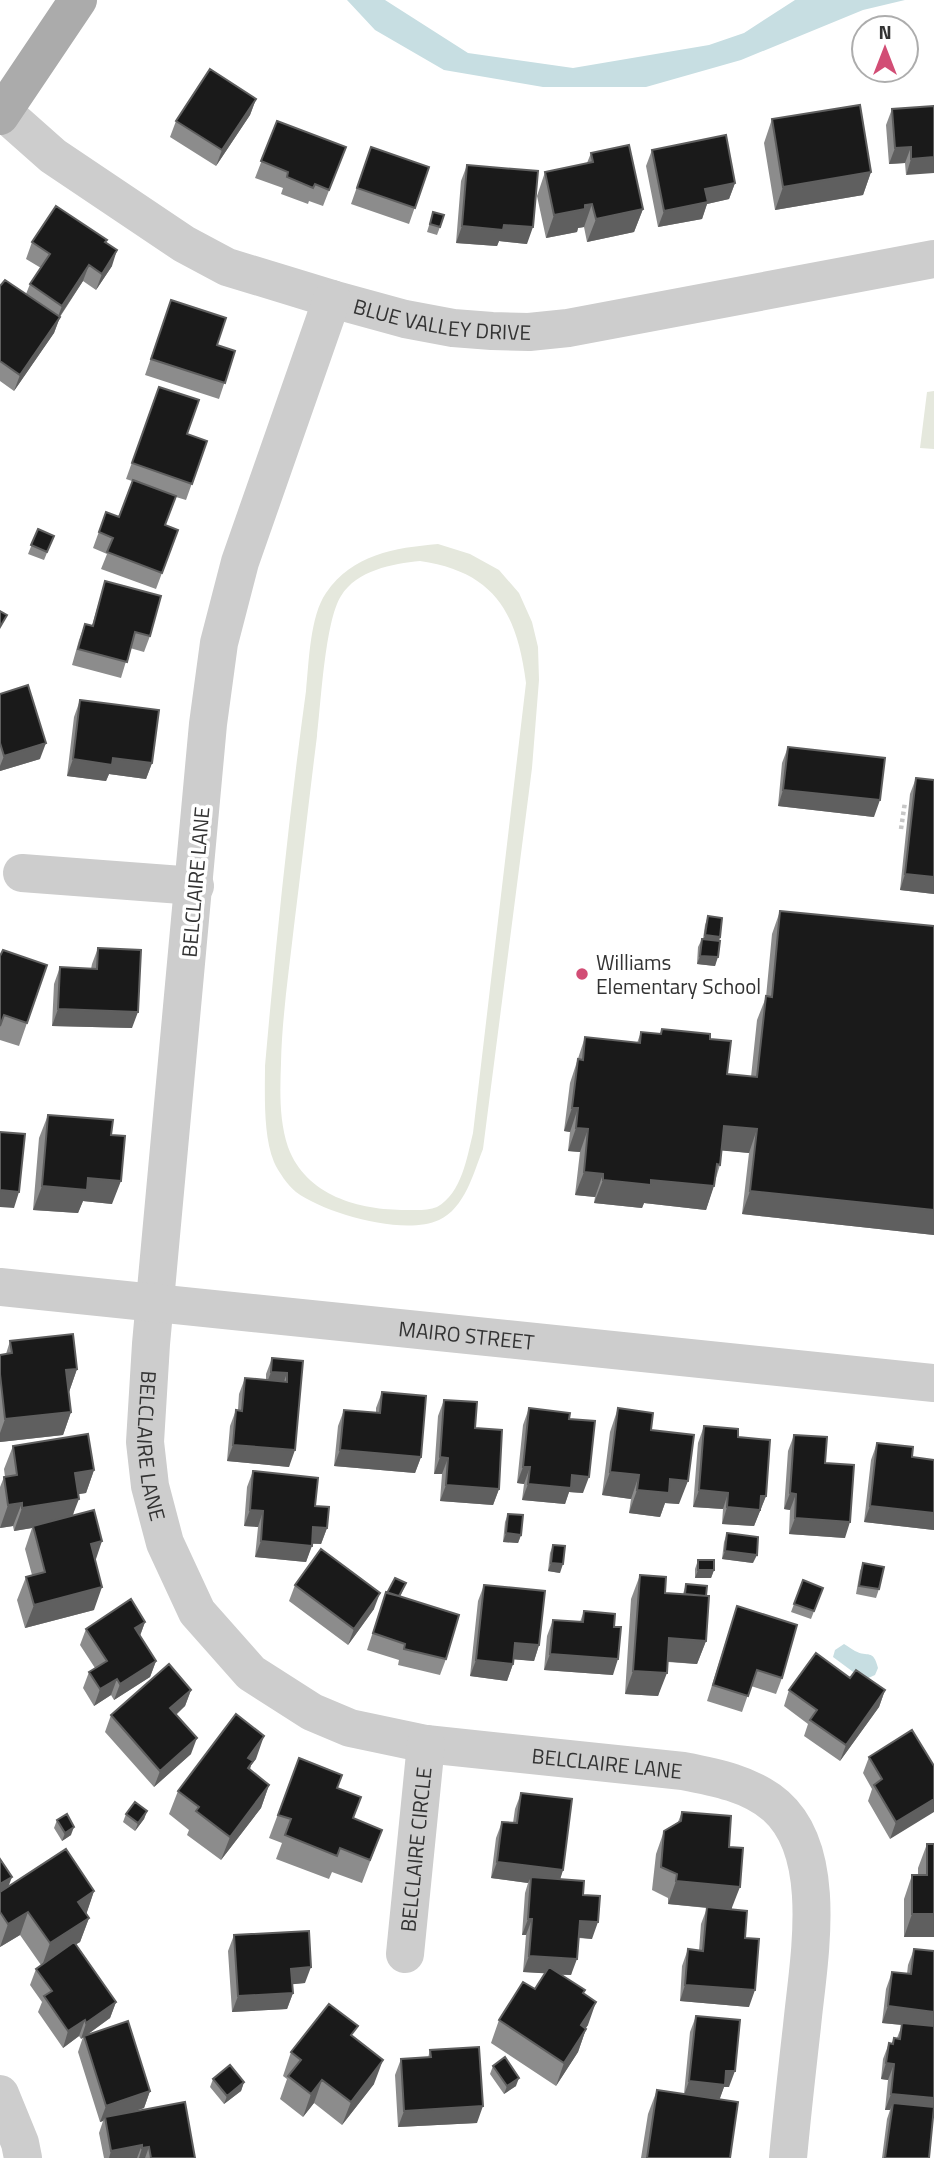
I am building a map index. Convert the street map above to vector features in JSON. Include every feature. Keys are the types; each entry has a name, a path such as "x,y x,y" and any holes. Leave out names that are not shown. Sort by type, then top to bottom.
{"main road":[{"path":"1,112 78,0"}],"street":[{"name":"BLUE VALLEY DRIVE","path":"1,112 53,156 184,244 227,267 405,319 453,328 529,332 580,326 934,259"},
{"name":"BELCLAIRE LANE","path":"331,299 240,562 219,643 208,724 155,1304 145,1442 150,1486 165,1543 197,1612 251,1673 312,1712 350,1728 426,1744 669,1769 719,1777 750,1790 777,1807 796,1833 809,1874 813,1918 788,2158"},
{"path":"22,873 195,886"},
{"name":"MAIRO STREET","path":"0,1287 934,1384"},
{"name":"BELCLAIRE CIRCLE","path":"405,1954 426,1744"},
{"path":"0,2094 20,2143 23,2158"}],"path":[{"path":"901,829 905,802"}],"shaded area":[{"path":"934,391 934,449 920,448 927,392"},
{"path":"438,544 470,554 499,570 519,593 532,622 538,647 539,680 532,768 483,1149 462,1199 448,1215 424,1224 406,1225 386,1224 345,1215 309,1200 290,1186 270,1151 265,1114 265,1066 288,831 311,640 317,614 326,593 349,569 376,555","holes":["420,561 467,575 484,586 498,600 516,636 526,683 473,1133 468,1153 458,1184 437,1207 422,1210 388,1209 336,1197 307,1178 296,1164 285,1137 280,1095 284,1011 324,663 336,608 348,587 376,570"]}],"water":[{"path":"347,0 385,0 468,53 573,68 709,45 744,33 795,0 905,0 850,14 741,60 646,87 543,87 444,70 375,30"},
{"path":"844,1644 874,1658 878,1668 875,1675 864,1680 833,1657 835,1650"}],"building":[{"path":"210,69 256,99 222,150 176,121"},
{"path":"860,105 871,172 783,187 772,119"},
{"path":"934,106 934,157 911,159 911,147 895,148 892,109"},
{"path":"277,121 346,147 329,190 315,184 313,188 287,177 288,172 261,161"},
{"path":"726,135 735,183 705,189 708,202 664,211 652,150"},
{"path":"629,145 643,209 596,219 592,204 585,205 585,209 554,215 545,172 593,162 591,153"},
{"path":"371,147 429,167 415,208 357,188"},
{"path":"467,165 538,171 533,227 504,225 503,230 462,226"},
{"path":"56,206 107,240 105,242 117,250 102,274 89,265 62,306 30,284 50,254 32,242"},
{"path":"433,212 444,215 440,227 430,224"},
{"path":"5,280 60,317 20,375 0,361 0,286"},
{"path":"171,300 226,318 217,345 235,351 225,383 151,359"},
{"path":"159,387 199,400 187,434 207,441 192,484 132,463"},
{"path":"133,480 176,496 165,525 178,530 162,573 107,552 113,538 99,532 106,512 119,517"},
{"path":"38,529 54,536 47,552 31,545"},
{"path":"105,581 161,596 150,636 135,632 127,662 78,649 85,624 93,626"},
{"path":"0,611 7,615 0,627"},
{"path":"28,685 46,743 4,756 0,743 0,694"},
{"path":"80,700 159,710 152,763 113,758 112,765 73,759"},
{"path":"788,747 885,758 880,800 783,790"},
{"path":"916,778 934,780 934,877 905,874"},
{"path":"780,911 934,926 934,1210 750,1191 757,1129 724,1126 720,1165 717,1164 714,1186 651,1180 651,1185 603,1180 603,1174 584,1172 588,1129 576,1128 578,1108 572,1108 578,1059 583,1060 585,1037 640,1043 641,1032 661,1034 662,1029 710,1034 710,1039 731,1041 727,1074 757,1077 766,996 772,997"},
{"path":"708,916 722,918 720,937 705,935"},
{"path":"702,939 720,941 718,957 700,956"},
{"path":"98,948 141,950 138,1012 58,1009 60,967 97,969"},
{"path":"3,950 47,965 27,1023 4,1015 0,1026 0,956"},
{"path":"48,1115 113,1120 111,1135 125,1136 121,1181 88,1178 87,1190 42,1186"},
{"path":"0,1132 25,1134 19,1192 0,1190"},
{"path":"73,1334 77,1369 66,1370 71,1412 5,1419 0,1355 12,1353 10,1341"},
{"path":"272,1358 303,1361 295,1450 233,1445 236,1410 242,1411 245,1378 287,1382 287,1373 271,1372"},
{"path":"382,1392 426,1396 421,1457 340,1450 344,1410 380,1413"},
{"path":"444,1400 477,1402 475,1428 502,1430 499,1489 446,1485 448,1458 440,1457"},
{"path":"529,1408 570,1413 569,1419 595,1421 589,1477 572,1475 571,1488 528,1484 530,1467 523,1467"},
{"path":"618,1408 653,1413 651,1430 694,1435 688,1481 670,1479 669,1493 637,1490 639,1475 610,1472"},
{"path":"704,1426 738,1429 738,1437 770,1440 766,1496 761,1496 760,1510 727,1507 728,1493 699,1490"},
{"path":"88,1434 94,1470 75,1473 79,1499 22,1508 22,1503 8,1505 4,1477 17,1475 13,1446"},
{"path":"794,1435 827,1437 825,1463 854,1465 850,1522 795,1518 796,1494 790,1493"},
{"path":"877,1443 913,1447 912,1457 934,1460 934,1513 870,1506"},
{"path":"253,1471 318,1478 315,1506 329,1507 327,1528 313,1527 312,1546 261,1541 263,1511 250,1510"},
{"path":"94,1510 102,1541 91,1544 102,1587 34,1605 26,1577 45,1572 33,1526"},
{"path":"508,1514 523,1515 521,1535 506,1533"},
{"path":"727,1533 758,1537 757,1555 725,1551"},
{"path":"553,1545 565,1546 563,1564 551,1563"},
{"path":"321,1549 380,1593 354,1629 295,1585"},
{"path":"698,1560 714,1560 714,1570 698,1570"},
{"path":"863,1563 884,1567 879,1589 859,1586"},
{"path":"640,1575 666,1577 665,1593 709,1596 706,1641 669,1638 667,1673 633,1671"},
{"path":"395,1578 406,1583 399,1596 387,1593"},
{"path":"803,1580 823,1588 814,1611 794,1604"},
{"path":"686,1584 707,1586 706,1596 685,1594"},
{"path":"484,1585 545,1591 539,1645 515,1643 513,1664 476,1660"},
{"path":"386,1592 459,1615 446,1659 404,1649 405,1644 373,1633"},
{"path":"131,1599 145,1622 135,1628 156,1661 120,1684 117,1679 100,1689 89,1672 107,1661 86,1629"},
{"path":"737,1606 797,1625 782,1678 757,1670 748,1696 713,1685"},
{"path":"584,1611 615,1614 614,1627 621,1627 618,1659 550,1654 553,1620 583,1622"},
{"path":"816,1653 850,1678 856,1670 885,1690 846,1745 810,1720 817,1710 789,1690"},
{"path":"169,1664 191,1690 170,1708 197,1738 160,1771 111,1715"},
{"path":"236,1714 264,1736 248,1758 253,1761 248,1768 269,1785 230,1837 196,1811 199,1807 178,1791"},
{"path":"912,1730 934,1766 934,1799 896,1822 874,1785 882,1779 869,1757"},
{"path":"299,1758 342,1775 337,1788 361,1797 353,1818 382,1830 370,1860 340,1848 337,1856 285,1835 291,1819 278,1815"},
{"path":"521,1793 572,1799 563,1870 497,1862 502,1822 517,1823"},
{"path":"135,1802 147,1811 138,1823 126,1814"},
{"path":"682,1812 731,1816 729,1847 743,1848 740,1887 676,1881 677,1874 661,1867 664,1831 681,1821"},
{"path":"67,1814 74,1827 65,1833 57,1820"},
{"path":"927,1844 934,1844 934,1914 912,1914 912,1875 927,1875"},
{"path":"66,1849 94,1891 78,1902 89,1918 50,1943 28,1912 8,1924 0,1912 0,1892"},
{"path":"0,1859 12,1877 0,1884"},
{"path":"531,1877 584,1881 583,1895 600,1896 598,1922 580,1921 577,1959 529,1956"},
{"path":"707,1907 747,1911 745,1938 759,1939 755,1990 685,1985 688,1949 703,1951"},
{"path":"309,1931 311,1967 291,1969 293,1993 238,1996 234,1935"},
{"path":"74,1942 116,2002 86,2023 85,2020 68,2031 44,1996 52,1991 36,1969"},
{"path":"914,1949 934,1951 934,2012 888,2006 892,1972 911,1974"},
{"path":"549,1967 585,1990 583,1993 596,2002 581,2025 586,2029 564,2063 499,2020 523,1982 535,1989"},
{"path":"329,2004 358,2026 351,2035 383,2060 351,2102 322,2080 311,2094 288,2076 301,2060 291,2052"},
{"path":"696,2016 740,2020 735,2071 726,2071 725,2085 689,2081"},
{"path":"128,2021 150,2091 106,2106 84,2036"},
{"path":"902,2023 934,2026 934,2098 891,2094 894,2064 886,2063 889,2043 893,2044 894,2038 900,2039"},
{"path":"479,2047 483,2106 404,2111 401,2059 431,2057 430,2050"},
{"path":"505,2057 519,2078 507,2086 493,2066"},
{"path":"230,2065 244,2082 227,2096 213,2079"},
{"path":"657,2090 738,2102 730,2158 647,2158"},
{"path":"185,2102 195,2158 151,2158 149,2147 142,2148 142,2145 111,2151 105,2117"},
{"path":"893,2103 934,2107 929,2158 885,2158"}],"place":[{"name":"Williams Elementary School","path":"582,974"}]}
